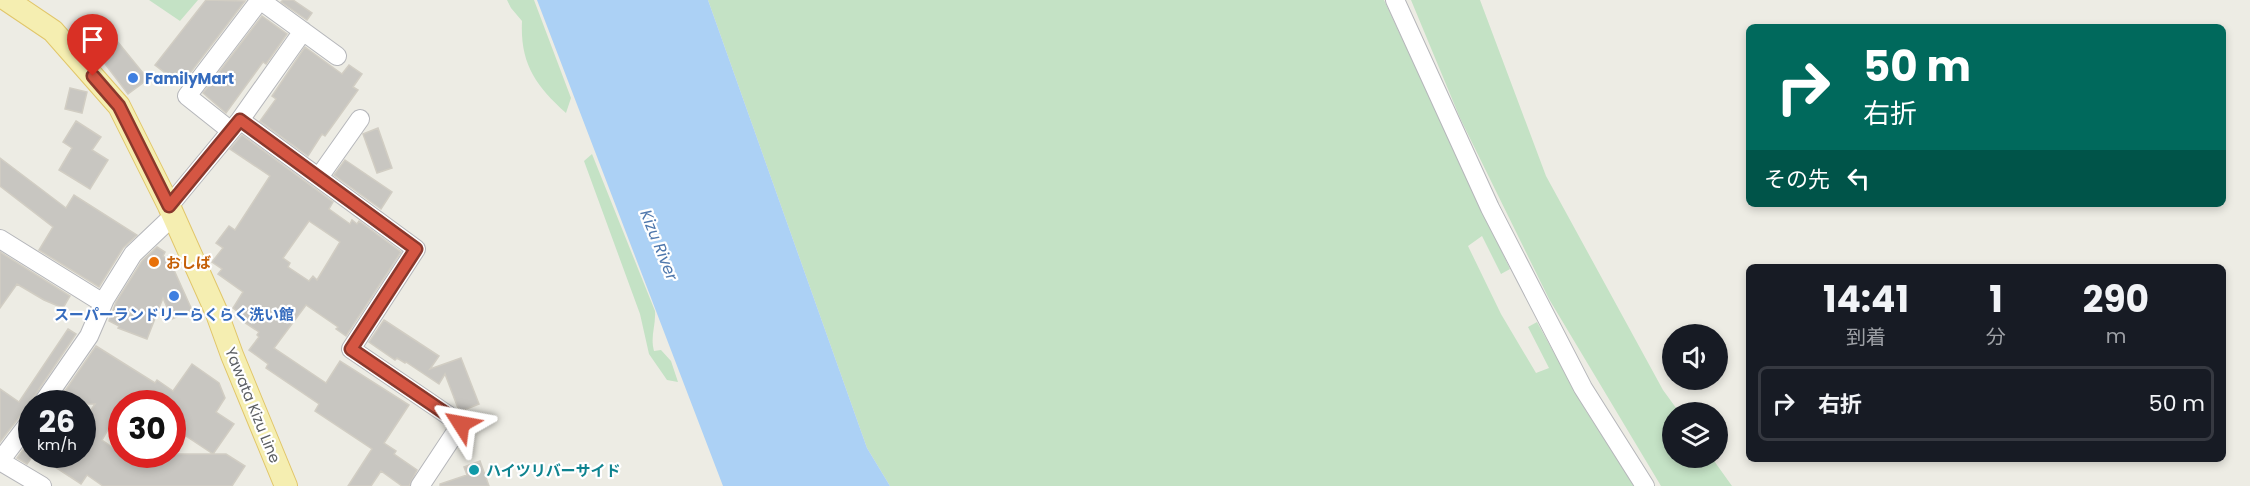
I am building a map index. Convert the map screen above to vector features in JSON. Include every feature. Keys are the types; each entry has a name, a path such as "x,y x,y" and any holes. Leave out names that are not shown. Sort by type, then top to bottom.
{"main road":[{"name":"Yawata Kizu Line","path":"8,0 54,31 119,106 171,211 216,311 286,486"}],"street":[{"path":"337,56 260,0 187,96 319,177 416,249 351,349 461,424 420,486"},
{"path":"1395,0 1496,219 1583,388 1645,486"},
{"path":"52,390 89,336 103,303 133,254 171,211 303,32"},
{"path":"319,177 360,119"},
{"path":"0,240 103,303"},
{"path":"18,437 0,461 42,486"}],"green space":[{"path":"149,0 198,0 180,21"},
{"path":"507,0 534,0 571,98 566,113 546,93 532,72 524,49 522,21"},
{"path":"708,0 1384,0 1510,269 1501,274 1482,236 1468,246 1501,314 1536,373 1549,368 1528,327 1537,322 1586,411 1635,486 890,486 867,448"},
{"path":"1411,0 1480,0 1546,176 1662,390 1672,402 1662,402 1662,468 1719,468 1732,486 1661,486 1549,299 1460,118"},
{"path":"592,154 655,311 654,351 661,350 671,361 678,382 667,380 649,354 640,314 584,161"}],"water":[{"name":"Kizu River","path":"537,0 708,0 867,448 890,486 723,486"}],"building":[{"path":"206,0 245,1 181,85 155,65"},
{"path":"293,0 312,13 307,20 281,2"},
{"path":"262,16 287,34 266,64 263,62 226,113 203,93"},
{"path":"104,25 148,79 128,94 86,39"},
{"path":"305,47 342,74 349,65 362,74 353,87 358,90 325,136 322,134 308,156 260,121 276,99 272,96"},
{"path":"70,88 87,92 82,113 65,109"},
{"path":"76,121 101,137 92,150 108,160 90,189 59,170 72,148 63,142"},
{"path":"378,128 392,168 377,173 363,134"},
{"path":"242,135 333,202 329,209 350,224 352,220 357,224 359,221 401,252 346,336 336,329 338,327 306,305 274,348 326,383 340,361 409,405 384,443 396,451 394,454 417,470 409,486 402,486 381,471 371,486 348,486 372,449 315,411 319,404 266,368 268,364 249,350 259,337 257,335 259,332 235,316 238,312 233,308 243,292 218,274 222,269 212,262 223,248 216,243 229,226 235,230 270,176 230,149","holes":["309,221 340,242 317,280 313,276 309,281 288,267 290,263 283,258"]},
{"path":"0,158 66,208 74,195 137,235 123,248 99,287 39,250 53,227 0,186"},
{"path":"345,160 392,192 381,209 334,175"},
{"path":"157,247 165,252 163,256 177,266 174,270 192,310 172,319 163,298 147,339 118,328 119,326 109,321 116,302 142,261"},
{"path":"0,252 70,296 63,308 17,284 0,308"},
{"path":"384,320 439,356 430,369 461,358 479,404 461,411 445,374 439,384 406,362 397,358 395,360 369,342"},
{"path":"68,329 76,334 38,390 27,390"},
{"path":"96,346 155,383 157,380 172,390 108,390 108,429 102,440 108,444 108,468 186,468 186,454 226,454 245,466 232,486 103,486 87,475 81,484 56,468 96,468 96,390 66,390"},
{"path":"192,364 219,383 225,398 216,412 234,424 213,454 186,436 186,390 174,390"},
{"path":"0,389 18,401 18,419 0,442"},
{"name":"ハイツリバーサイド","path":"480,461 489,486 440,486 440,484 467,475 464,467"}],"place":[{"name":"FamilyMart","path":"133,78"},
{"name":"おしば","path":"154,262"},
{"name":"スーパーランドリーらくらく洗い館","path":"174,296"},
{"name":"ハイツリバーサイド","path":"474,470"}],"route":[{"path":"93,76 119,106 169,206 240,120 416,249 351,349 461,424"}]}
